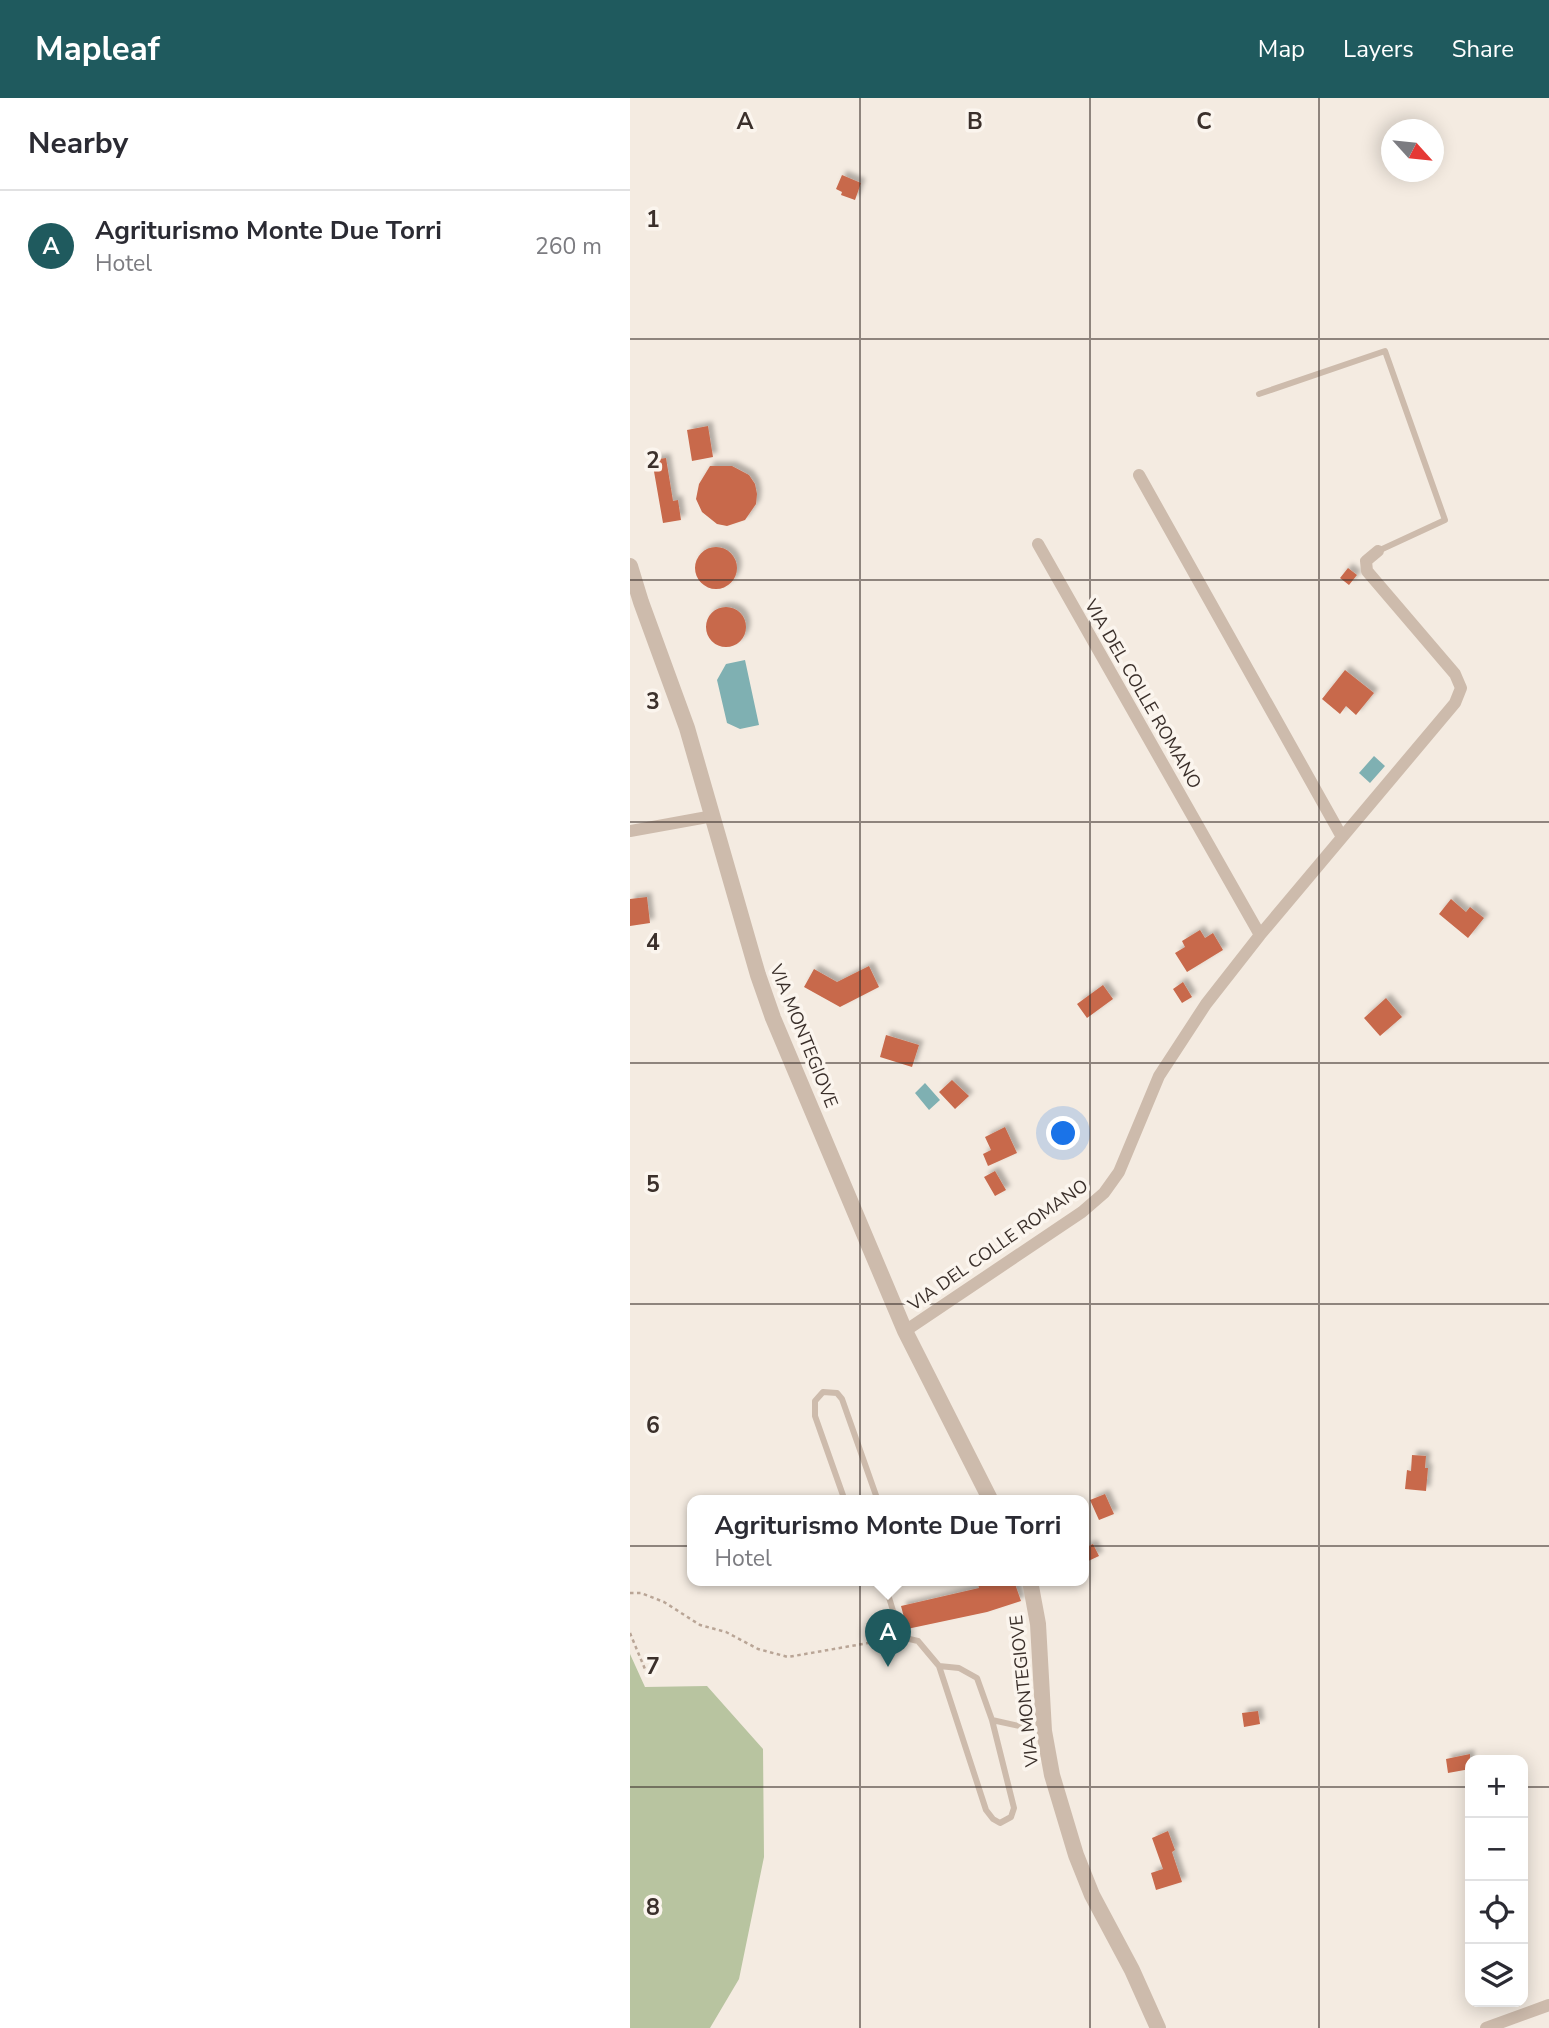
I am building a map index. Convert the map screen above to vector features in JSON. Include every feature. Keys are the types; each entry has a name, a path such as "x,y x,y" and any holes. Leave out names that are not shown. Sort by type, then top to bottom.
{"street":[{"path":"1139,475 1342,837"},
{"name":"VIA DEL COLLE ROMANO","path":"1038,544 1260,934"},
{"name":"VIA DEL COLLE ROMANO","path":"905,1331 1082,1212 1104,1194 1122,1166 1152,1091 1172,1054 1206,1004 1260,934 1455,703 1461,693 1455,674 1365,568 1366,561 1378,551"},
{"name":"VIA MONTEGIOVE","path":"630,566 682,710 772,1018 905,1331 988,1495"},
{"path":"630,831 713,816"},
{"name":"VIA MONTEGIOVE","path":"1031,1586 1038,1624 1044,1731 1052,1774 1084,1876 1158,2028"},
{"path":"1486,2028 1549,2005"}],"lane":[{"name":"VIA DEL COLLE ROMANO","path":"1258,394 1385,351 1445,520 1378,551"},
{"path":"843,1495 815,1416 815,1401 823,1392 837,1393 842,1399 876,1495"},
{"path":"886,1586 901,1637 918,1641 939,1666 986,1810 992,1819 1000,1823 1011,1817 1014,1808 992,1720 977,1678 959,1668 939,1666"},
{"path":"992,1720 1044,1731"}],"path":[{"path":"630,1593 640,1593 664,1602 700,1625 726,1632 758,1649 788,1657 901,1637"},
{"path":"630,1633 647,1674"}],"green space":[{"path":"630,1654 645,1687 707,1686 763,1749 764,1857 739,1979 710,2028 630,2028"}],"water":[{"path":"745,660 759,725 740,729 727,723 717,680 726,664"},
{"path":"1374,756 1385,766 1370,783 1359,773"},
{"path":"925,1083 940,1100 929,1110 915,1093"}],"building":[{"path":"842,175 861,183 855,200 841,195 842,192 836,189"},
{"path":"708,426 713,457 692,461 687,430"},
{"path":"666,458 673,501 678,500 681,520 663,523 652,460"},
{"path":"710,466 732,466 749,475 755,484 756,504 745,520 727,526 717,524 702,512 696,499 699,484"},
{"path":"716,547 731,553 737,568 731,583 716,589 701,583 695,568 701,553"},
{"path":"1348,568 1357,575 1349,585 1340,578"},
{"path":"726,607 734,608 740,613 745,619 745,635 740,641 734,646 726,647 718,646 712,641 707,635 706,627 707,619 712,613 718,608"},
{"path":"1345,670 1374,693 1356,715 1346,706 1340,714 1322,699"},
{"path":"647,897 650,923 630,926 630,899"},
{"path":"1451,899 1466,912 1470,907 1484,918 1468,938 1439,914"},
{"path":"1200,930 1205,938 1213,933 1223,950 1187,972 1175,953 1185,947 1182,941"},
{"path":"869,966 879,987 840,1007 804,987 814,969 837,982"},
{"path":"1183,982 1192,997 1182,1003 1173,989"},
{"path":"1103,985 1113,999 1087,1018 1077,1004"},
{"path":"1386,998 1402,1017 1380,1036 1364,1018"},
{"path":"886,1035 919,1045 912,1067 880,1057"},
{"path":"952,1080 969,1096 955,1109 939,1092"},
{"path":"1005,1127 1017,1153 988,1166 983,1154 991,1150 985,1137"},
{"path":"995,1171 1006,1190 995,1196 984,1177"},
{"path":"1412,1455 1426,1456 1426,1491 1405,1489 1407,1470 1411,1471"},
{"path":"1105,1494 1114,1514 1099,1520 1090,1500"},
{"path":"1093,1544 1099,1556 1089,1561 1089,1546"},
{"path":"1016,1586 1021,1601 987,1612 907,1629 901,1606 979,1588"},
{"path":"1258,1711 1260,1724 1244,1727 1242,1713"},
{"path":"1465,1755 1465,1770 1448,1773 1446,1759"},
{"path":"1168,1831 1182,1882 1156,1890 1151,1873 1163,1869 1152,1838"}],"place":[{"name":"Agriturismo Monte Due Torri","path":"888,1667"}]}
